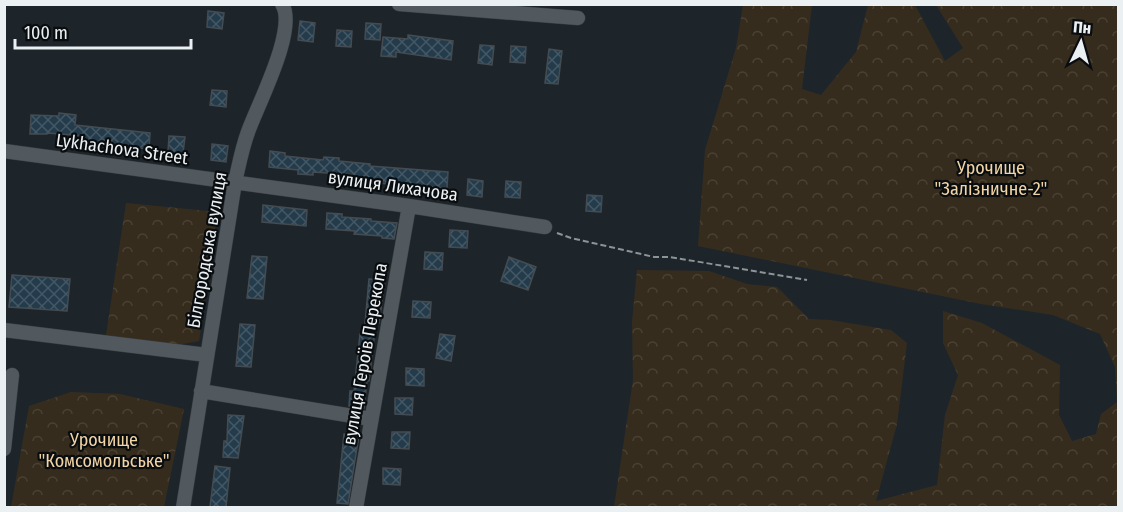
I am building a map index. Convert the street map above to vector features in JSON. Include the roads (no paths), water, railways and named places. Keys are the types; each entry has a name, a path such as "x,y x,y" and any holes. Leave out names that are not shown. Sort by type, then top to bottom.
{"street":[{"name":"Білгородська вулиця","path":"183,507 235,182 248,133 270,84 279,52 285,24 285,9 282,4"},
{"path":"399,4 578,18"},
{"name":"Lykhachova Street","path":"4,152 235,182"},
{"name":"вулиця Лихачова","path":"235,182 545,227"},
{"name":"вулиця Героїв Перекопа","path":"356,507 409,206"},
{"path":"4,330 207,355"},
{"path":"4,448 12,375"},
{"path":"201,391 371,419"}],"park label":[{"name":"Урочище \"Залізничне-2\"","path":"991,178"},
{"name":"Урочище \"Комсомольське\"","path":"104,450"}]}
